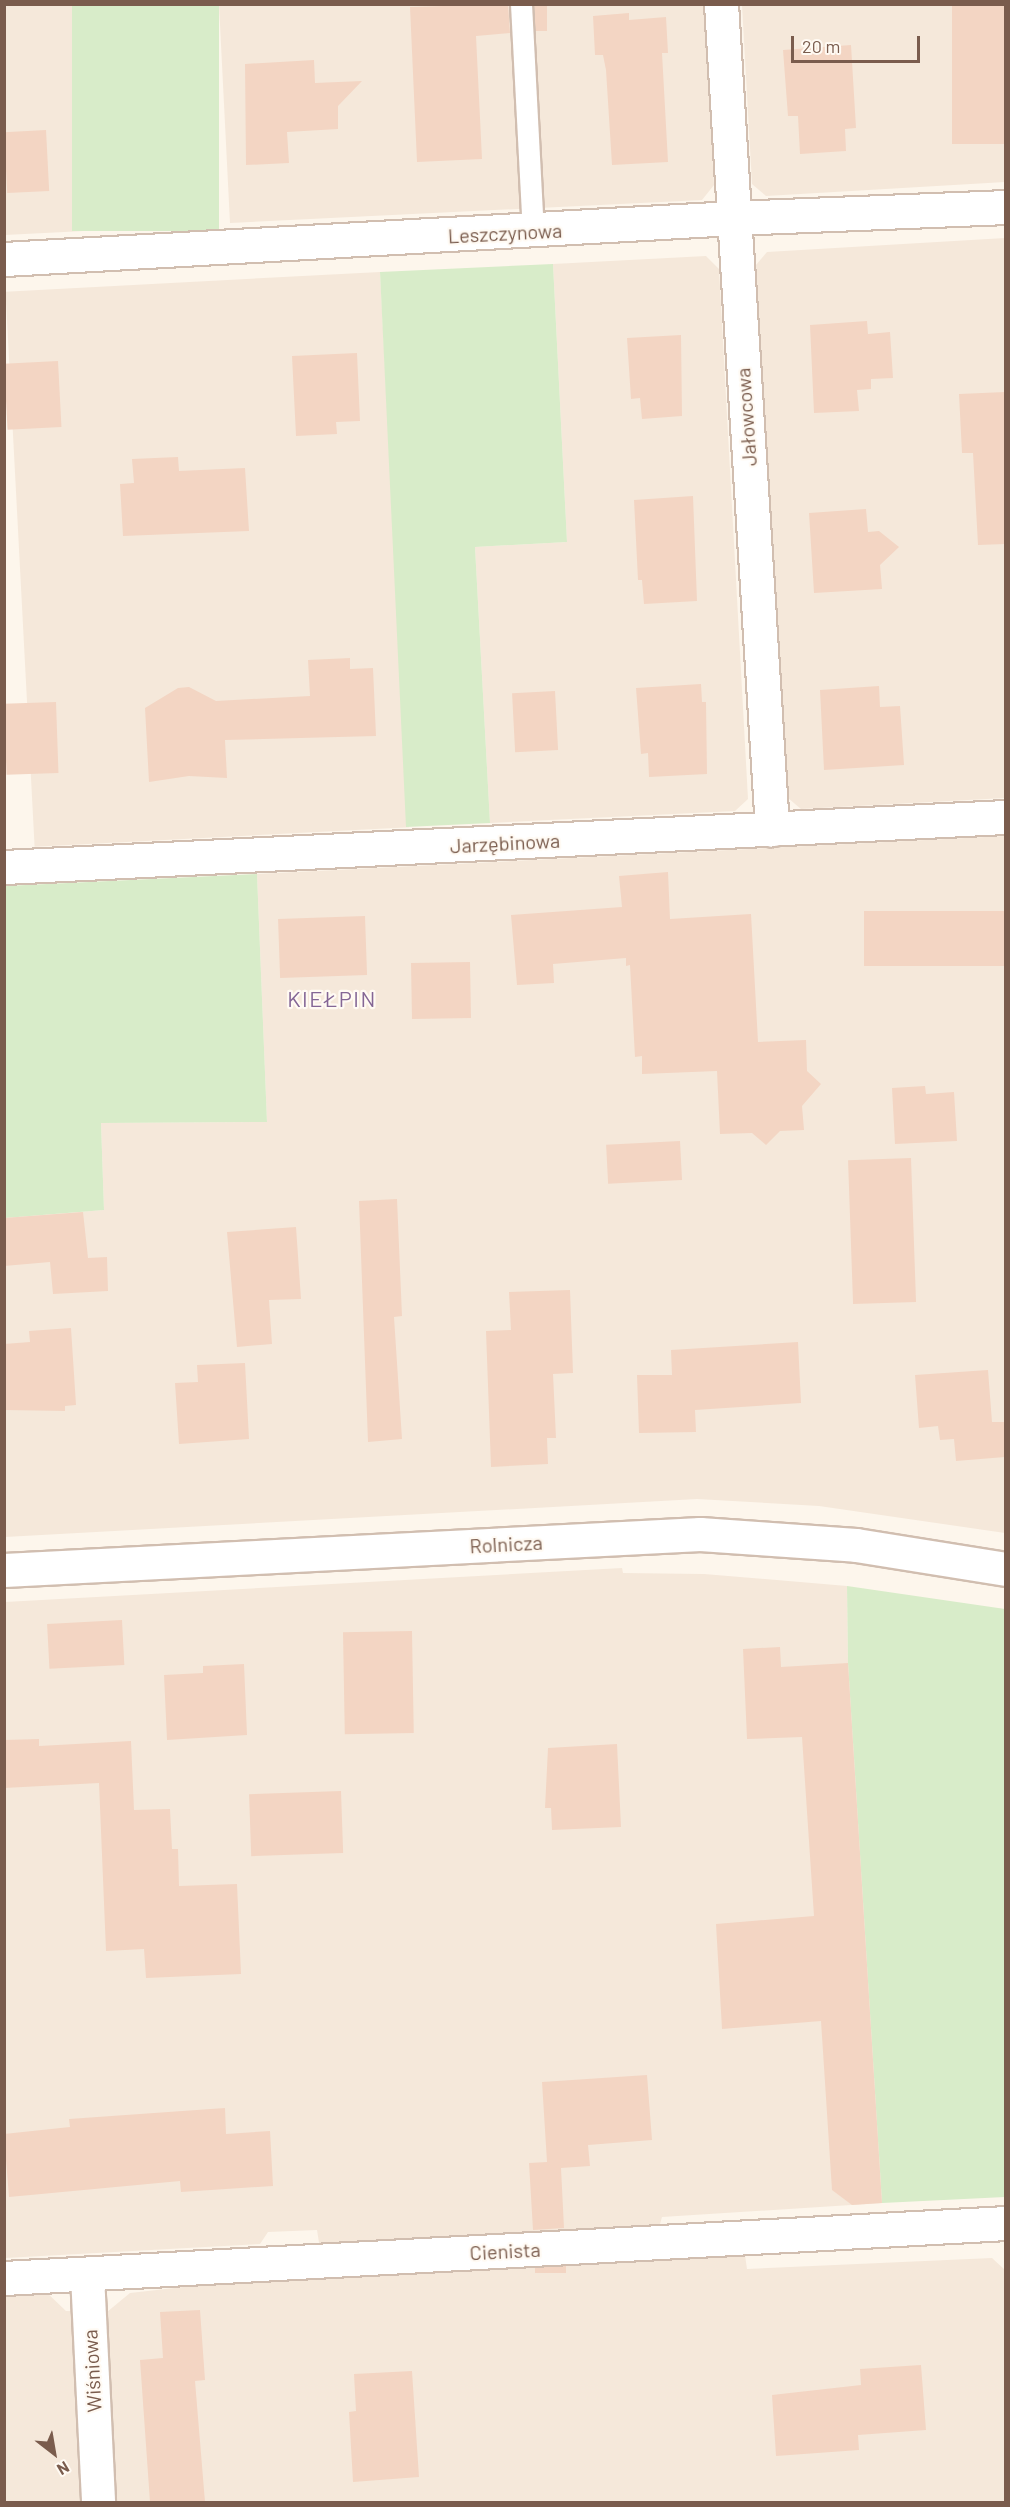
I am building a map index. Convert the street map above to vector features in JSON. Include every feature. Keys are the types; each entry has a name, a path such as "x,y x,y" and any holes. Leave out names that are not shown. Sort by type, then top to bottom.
{"street":[{"name":"Jałowcowa","path":"721,4 772,829"},
{"name":"Leszczynowa","path":"4,259 533,232 733,218 1005,207"},
{"name":"Jarzębinowa","path":"4,867 1005,817"},
{"name":"Rolnicza","path":"4,1570 700,1534 856,1545 1005,1569"},
{"name":"Cienista","path":"4,2278 1005,2223"},
{"name":"Wiśniowa","path":"87,2275 98,2502"}],"lane":[{"path":"521,4 533,232"}],"shaded area":[{"path":"5,5 72,5 84,231 5,235"},
{"path":"219,5 704,5 714,185 702,200 230,223"},
{"path":"742,5 1005,5 1005,182 766,196 752,184"},
{"path":"1005,238 1005,798 801,809 788,798 756,265 767,252"},
{"path":"706,256 719,269 748,799 735,811 490,823 475,547 567,542 553,264"},
{"path":"380,272 409,827 35,847 6,292"},
{"path":"1005,836 1005,1533 819,1506 697,1499 5,1537 5,1218 104,1210 101,1123 267,1122 257,874"},
{"path":"622,1568 623,1573 704,1574 847,1586 848,1663 882,2203 662,2217 660,2224 440,2243 320,2249 317,2230 268,2232 260,2244 5,2258 5,1602"},
{"path":"745,2255 747,2269 992,2258 1005,2270 1005,2502 5,2502 5,2291 43,2289 66,2311 107,2312 130,2293 210,2284"}],"green space":[{"path":"72,5 219,5 219,231 72,231"},
{"path":"553,264 567,542 475,547 490,823 406,827 380,272"},
{"path":"257,874 267,1122 101,1123 104,1210 5,1218 5,886"},
{"path":"847,1586 1005,1609 1005,2197 882,2203 848,1663"}],"building":[{"path":"508,4 510,33 476,36 482,159 417,162 410,7"},
{"path":"534,4 547,4 547,31 534,31"},
{"path":"952,5 1005,5 1005,144 952,144"},
{"path":"629,13 629,20 666,17 668,53 662,53 668,162 612,165 606,70 603,55 595,55 593,16"},
{"path":"851,45 856,128 845,129 846,151 800,154 798,116 788,116 783,50"},
{"path":"314,60 315,83 362,81 338,106 338,129 287,132 289,163 246,165 245,64"},
{"path":"46,130 49,191 7,193 4,132"},
{"path":"867,321 868,334 890,332 893,378 871,379 871,389 857,390 859,411 814,413 810,325"},
{"path":"681,335 682,416 642,419 640,398 631,399 627,338"},
{"path":"357,353 360,421 336,422 337,434 296,436 292,356"},
{"path":"58,361 61,427 8,430 4,364"},
{"path":"1005,392 1005,544 978,545 973,453 962,453 959,394"},
{"path":"178,457 179,471 245,468 249,531 123,536 120,484 134,483 132,459"},
{"path":"693,496 697,601 644,604 642,580 638,580 634,500"},
{"path":"866,509 868,532 879,531 899,547 880,565 882,589 814,593 809,513"},
{"path":"350,658 350,669 373,668 376,736 225,740 227,778 189,776 149,782 145,708 178,688 189,687 216,701 310,696 308,660"},
{"path":"701,684 702,702 706,702 707,774 649,777 648,753 641,754 636,688"},
{"path":"879,686 880,707 900,706 904,765 824,770 820,690"},
{"path":"555,691 558,750 515,752 512,693"},
{"path":"56,702 58,773 7,775 4,704"},
{"path":"668,872 670,919 751,914 758,1042 806,1040 807,1071 821,1084 802,1106 804,1130 780,1131 766,1145 752,1133 720,1134 717,1071 642,1074 642,1056 635,1057 630,965 626,966 626,958 553,964 554,983 517,985 511,915 622,907 619,876"},
{"path":"864,911 1005,911 1005,966 864,966"},
{"path":"365,916 367,975 280,978 278,919"},
{"path":"470,962 471,1018 412,1019 411,963"},
{"path":"925,1086 926,1094 954,1092 957,1141 895,1144 892,1088"},
{"path":"680,1141 682,1180 608,1184 606,1145"},
{"path":"911,1158 916,1302 853,1304 848,1160"},
{"path":"397,1199 402,1316 394,1317 402,1439 368,1442 359,1201"},
{"path":"83,1212 88,1258 107,1257 108,1291 53,1294 50,1262 4,1266 4,1218"},
{"path":"296,1227 301,1299 269,1300 272,1344 237,1347 227,1232"},
{"path":"570,1290 573,1373 553,1374 556,1438 547,1438 548,1464 491,1467 486,1331 511,1330 509,1292"},
{"path":"71,1328 76,1405 65,1406 65,1411 4,1410 4,1344 30,1342 29,1331"},
{"path":"798,1342 801,1403 695,1410 696,1432 639,1433 637,1375 672,1375 671,1350"},
{"path":"245,1363 249,1439 179,1444 175,1383 198,1382 197,1365"},
{"path":"988,1370 992,1422 1005,1422 1005,1457 956,1461 954,1439 940,1440 938,1426 919,1428 915,1375"},
{"path":"122,1620 124,1665 49,1669 47,1624"},
{"path":"412,1631 414,1733 345,1734 343,1632"},
{"path":"780,1647 781,1667 848,1663 882,2203 852,2205 832,2190 821,2021 722,2029 716,1924 814,1916 802,1737 747,1739 743,1649"},
{"path":"244,1664 247,1735 167,1740 164,1675 203,1673 203,1666"},
{"path":"39,1739 39,1746 131,1741 134,1810 170,1809 172,1849 178,1849 179,1886 237,1884 241,1974 146,1978 144,1949 106,1951 99,1783 4,1788 4,1740"},
{"path":"617,1744 621,1827 552,1830 551,1808 545,1808 548,1748"},
{"path":"341,1791 343,1853 251,1856 249,1794"},
{"path":"647,2075 652,2140 588,2145 590,2166 561,2168 564,2228 533,2230 529,2163 547,2162 542,2082"},
{"path":"225,2108 226,2134 270,2131 273,2186 181,2192 180,2181 9,2197 4,2134 70,2127 69,2119"},
{"path":"535,2266 566,2266 566,2273 535,2273"},
{"path":"200,2310 205,2380 195,2381 205,2502 150,2502 140,2360 163,2358 160,2312"},
{"path":"921,2365 926,2430 858,2435 859,2450 776,2456 772,2395 861,2385 860,2369"},
{"path":"412,2371 419,2477 353,2482 349,2412 356,2411 354,2374"}],"district":[{"name":"KIEŁPIN","path":"332,999"}]}
